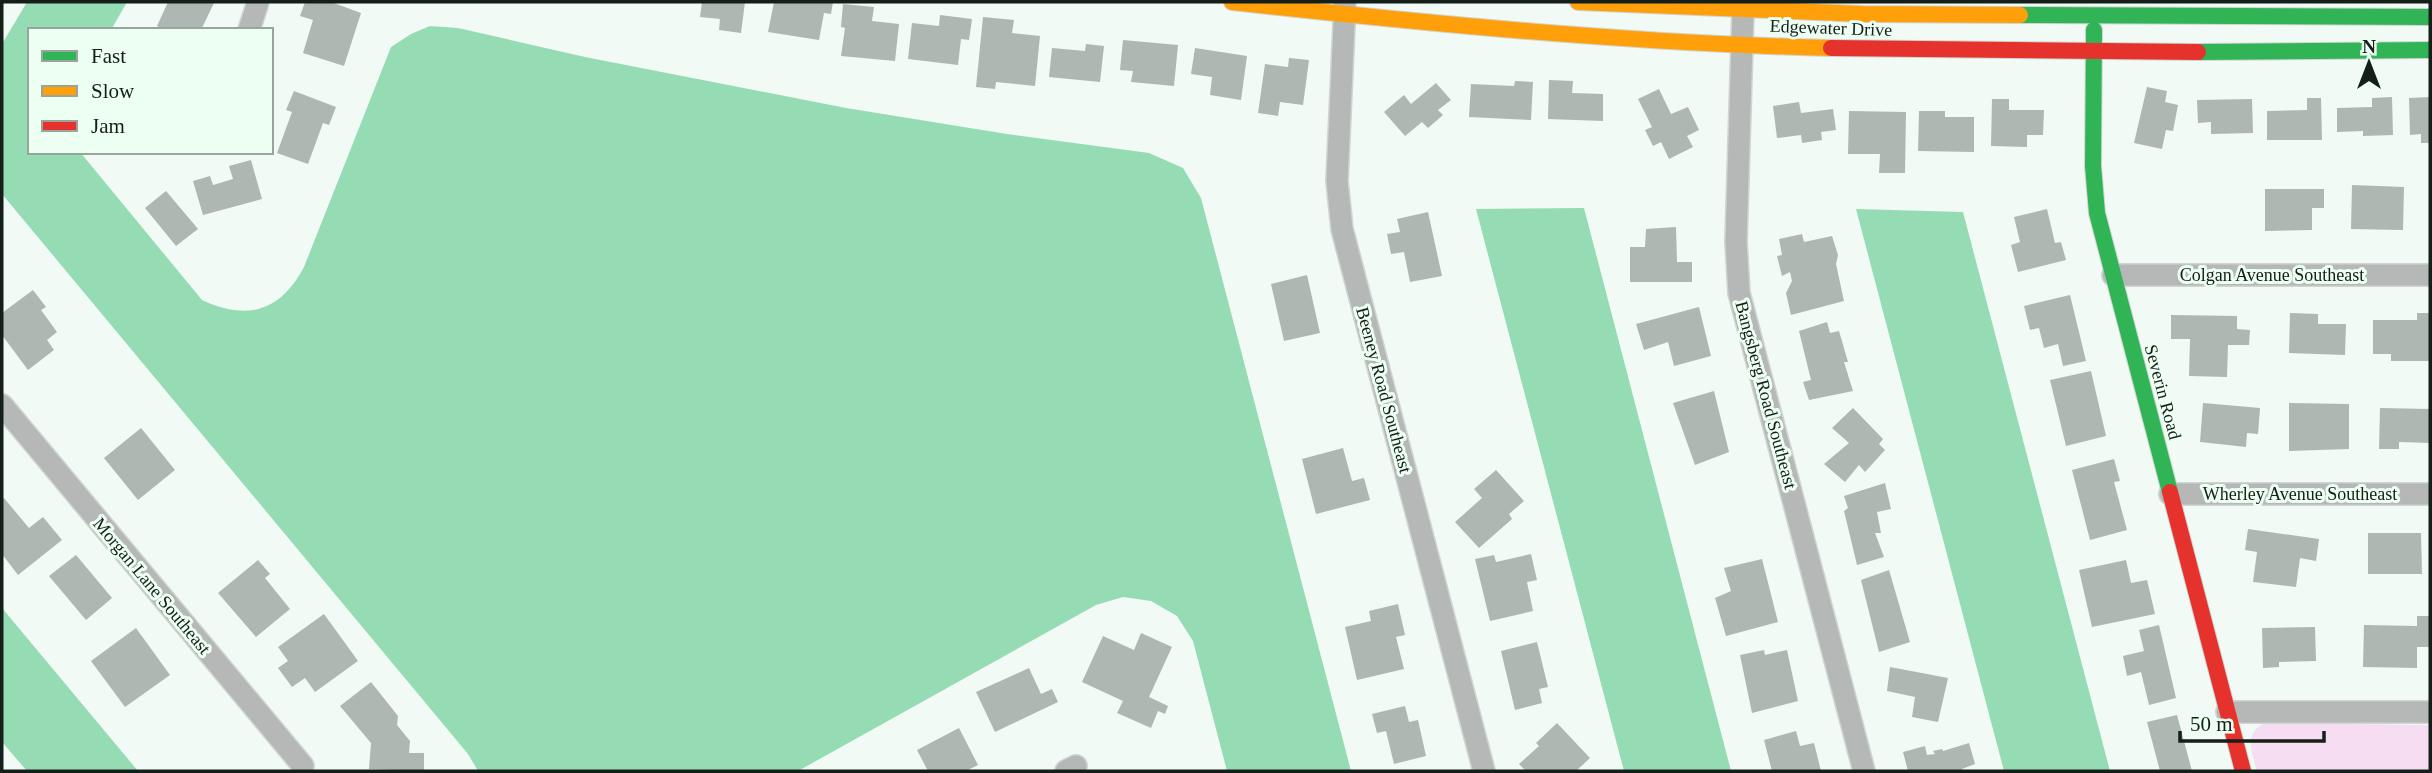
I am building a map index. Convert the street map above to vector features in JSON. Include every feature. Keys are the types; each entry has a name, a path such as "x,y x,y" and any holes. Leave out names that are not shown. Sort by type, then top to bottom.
{"street":[{"path":"249,28 258,2"},
{"name":"Edgewater Drive","path":"1232,2 1345,8 1525,32 1742,45 1906,49 2430,50"},
{"name":"Edgewater Drive","path":"1578,2 1863,14 2094,9 2430,17"},
{"name":"Beeney Road Southeast","path":"1345,8 1337,181 1342,229 1484,771"},
{"name":"Severin Road","path":"2094,9 2094,190 2097,213 2243,771"},
{"name":"Bangsberg Road Southeast","path":"1743,10 1736,242 1740,293 1864,771"},
{"name":"Colgan Avenue Southeast","path":"2113,275 2430,275"},
{"name":"Morgan Lane Southeast","path":"2,405 303,766"},
{"name":"Wherley Avenue Southeast","path":"2170,494 2430,494"},
{"path":"2227,712 2430,712"}],"shaded area":[{"path":"27,2 127,2 112,28 28,28 28,154 82,154 202,300 234,310 248,311 273,303 295,282 304,267 391,47 430,26 458,28 585,57 846,108 1149,153 1183,168 1201,198 1351,771 1227,771 1193,641 1177,616 1151,601 1123,597 1096,605 798,771 478,771 468,754 2,194 2,44"},
{"path":"1584,208 1731,771 1624,771 1476,209"},
{"path":"1856,209 1963,212 2110,771 2004,771"},
{"path":"2,608 138,771 27,771 2,742"},
{"path":"2265,723 2430,725 2430,771 2257,771 2251,738 2258,727"}],"building":[{"path":"168,2 214,3 202,28 157,26"},
{"path":"305,2 331,2 361,13 344,66 303,53 313,20 300,16"},
{"path":"702,2 745,2 741,33 719,30 720,19 700,17"},
{"path":"774,2 833,2 831,14 824,13 819,40 768,32"},
{"path":"843,4 874,7 872,21 899,24 895,61 841,56 845,28 841,27"},
{"path":"940,15 972,19 969,40 961,39 958,65 908,59 912,23 939,26"},
{"path":"983,17 1014,20 1012,33 1040,36 1035,86 996,82 995,89 976,87"},
{"path":"1123,40 1178,45 1174,86 1131,82 1133,71 1120,70"},
{"path":"1086,44 1104,46 1100,82 1049,77 1052,48 1085,51"},
{"path":"1195,48 1247,56 1241,100 1210,95 1212,77 1191,74"},
{"path":"1289,58 1309,60 1303,105 1280,102 1278,116 1258,113 1265,64 1288,67"},
{"path":"1549,80 1573,81 1572,93 1603,94 1603,121 1548,119"},
{"path":"1515,81 1533,82 1531,120 1469,117 1471,84 1514,86"},
{"path":"1436,83 1451,100 1438,110 1443,115 1428,128 1422,122 1405,136 1384,112 1404,95 1411,104"},
{"path":"2147,87 2167,91 2165,102 2178,105 2173,131 2166,130 2162,149 2134,143"},
{"path":"1659,89 1671,114 1688,107 1699,130 1687,136 1693,147 1669,159 1661,142 1653,146 1645,130 1652,127 1638,99"},
{"path":"294,91 336,107 329,125 323,123 308,164 277,153 292,112 286,110"},
{"path":"2392,97 2393,135 2363,136 2363,131 2337,132 2337,108 2372,107 2372,98"},
{"path":"2430,97 2430,143 2421,143 2421,134 2410,135 2409,98"},
{"path":"2307,98 2321,98 2322,140 2267,140 2267,111 2307,110"},
{"path":"1992,99 2009,99 2009,110 2044,110 2043,135 2027,135 2027,147 1991,146"},
{"path":"2252,99 2253,133 2211,134 2211,122 2198,123 2197,100"},
{"path":"1799,102 1801,113 1833,109 1836,130 1821,132 1822,140 1802,143 1801,135 1777,138 1773,106"},
{"path":"1849,111 1906,112 1905,173 1879,173 1880,154 1848,154"},
{"path":"1919,111 1945,111 1945,117 1974,117 1974,152 1918,151"},
{"path":"251,160 262,199 203,215 193,181 210,176 213,185 233,179 229,166"},
{"path":"2352,185 2404,187 2403,230 2351,229"},
{"path":"2265,189 2324,189 2324,208 2312,208 2312,230 2265,231"},
{"path":"166,191 198,229 176,246 145,208"},
{"path":"2047,209 2055,243 2061,242 2066,260 2018,272 2011,245 2020,242 2014,217"},
{"path":"1428,212 1442,276 1410,282 1404,252 1391,254 1387,234 1400,232 1397,219"},
{"path":"1676,227 1677,262 1692,262 1692,282 1630,282 1630,247 1645,247 1646,229"},
{"path":"1802,234 1804,242 1832,236 1838,255 1836,264 1844,301 1791,315 1786,293 1792,281 1790,272 1782,276 1777,256 1782,255 1779,239"},
{"path":"1307,275 1320,333 1284,341 1271,284"},
{"path":"33,290 46,307 41,310 57,332 47,340 54,350 28,370 2,335 2,313"},
{"path":"2070,295 2086,361 2063,366 2058,344 2044,348 2039,328 2030,330 2024,306"},
{"path":"1699,307 1711,356 1674,366 1668,342 1644,350 1636,324"},
{"path":"2290,313 2318,314 2318,324 2346,324 2345,355 2289,353"},
{"path":"2417,313 2430,313 2430,361 2391,361 2391,354 2373,354 2373,320 2417,320"},
{"path":"2171,315 2237,316 2237,329 2250,330 2249,345 2228,345 2227,377 2189,376 2190,339 2171,339"},
{"path":"1827,322 1830,333 1839,331 1848,362 1844,362 1853,391 1809,400 1803,382 1811,380 1799,331"},
{"path":"2091,371 2106,436 2066,446 2050,380"},
{"path":"1714,391 1729,452 1695,465 1673,403"},
{"path":"2203,403 2260,408 2258,434 2247,433 2246,447 2200,442"},
{"path":"2289,403 2349,404 2349,449 2289,451"},
{"path":"1853,408 1883,439 1879,444 1885,450 1865,472 1859,465 1845,482 1824,464 1849,443 1832,428"},
{"path":"2380,408 2430,409 2430,443 2399,442 2399,449 2379,449"},
{"path":"141,428 175,470 138,500 104,458"},
{"path":"1343,448 1352,481 1364,478 1370,500 1316,514 1302,459"},
{"path":"2114,459 2120,481 2114,482 2127,530 2090,540 2072,470"},
{"path":"1496,470 1524,501 1509,514 1512,519 1479,548 1455,522 1482,498 1474,489"},
{"path":"1885,483 1891,509 1877,512 1881,533 1875,533 1884,557 1857,565 1844,511 1848,508 1844,496"},
{"path":"4,498 29,528 43,517 62,540 18,575 2,554"},
{"path":"2248,529 2319,539 2316,561 2300,558 2296,587 2253,582 2257,552 2245,550"},
{"path":"2368,533 2421,533 2422,574 2368,574"},
{"path":"1531,554 1537,580 1527,582 1533,611 1490,621 1475,559 1494,555 1496,562"},
{"path":"76,555 112,598 86,620 49,576"},
{"path":"1762,559 1778,622 1726,636 1715,598 1731,591 1724,568"},
{"path":"258,560 270,574 265,578 290,609 256,637 218,593"},
{"path":"2126,560 2131,583 2147,580 2155,614 2092,627 2079,570"},
{"path":"1889,570 1910,642 1879,652 1861,580"},
{"path":"1398,604 1405,635 1396,637 1404,669 1357,680 1345,627 1371,621 1369,611"},
{"path":"324,614 358,661 315,692 305,678 292,687 278,668 288,661 278,647"},
{"path":"2417,616 2430,616 2430,647 2417,647 2417,668 2363,667 2364,625 2417,626"},
{"path":"2159,625 2176,698 2149,705 2141,672 2127,676 2123,656 2144,651 2139,630"},
{"path":"2315,627 2316,661 2279,662 2279,667 2263,668 2262,628"},
{"path":"136,628 170,675 125,707 91,661"},
{"path":"1141,633 1172,647 1149,697 1168,706 1165,714 1158,711 1151,728 1117,713 1123,701 1082,682 1103,636 1134,650"},
{"path":"1537,642 1548,687 1539,689 1542,703 1515,710 1501,651"},
{"path":"1764,650 1765,655 1787,650 1798,701 1752,713 1740,655"},
{"path":"1890,667 1948,678 1938,722 1912,717 1915,697 1887,691"},
{"path":"1029,668 1041,694 1052,689 1058,702 995,732 976,692"},
{"path":"371,682 398,716 397,725 410,741 409,753 424,753 424,771 369,769 371,743 340,706"},
{"path":"1405,706 1409,722 1418,720 1426,756 1394,764 1386,731 1377,733 1372,714"},
{"path":"2177,715 2192,771 2160,771 2147,722"},
{"path":"1557,723 1590,758 1576,771 1526,771 1519,764 1539,746 1536,743"},
{"path":"959,728 978,765 966,771 928,771 917,750"},
{"path":"1796,731 1800,746 1814,743 1821,771 1772,771 1764,740"},
{"path":"1969,743 1975,764 1962,771 1908,771 1903,752 1925,746 1927,755 1935,754 1933,751 1943,751"}],"traffic: fast":[{"path":"2020,15 2430,17"},
{"path":"2094,30 2093,166 2097,213 2170,492"},
{"path":"2198,52 2430,50"}],"traffic: slow":[{"path":"1232,2 1531,31 1681,42 1831,48"},
{"path":"1578,2 1863,14 2020,15"}],"traffic: jam":[{"path":"1831,48 2198,52"},
{"path":"2170,492 2243,771"}]}
